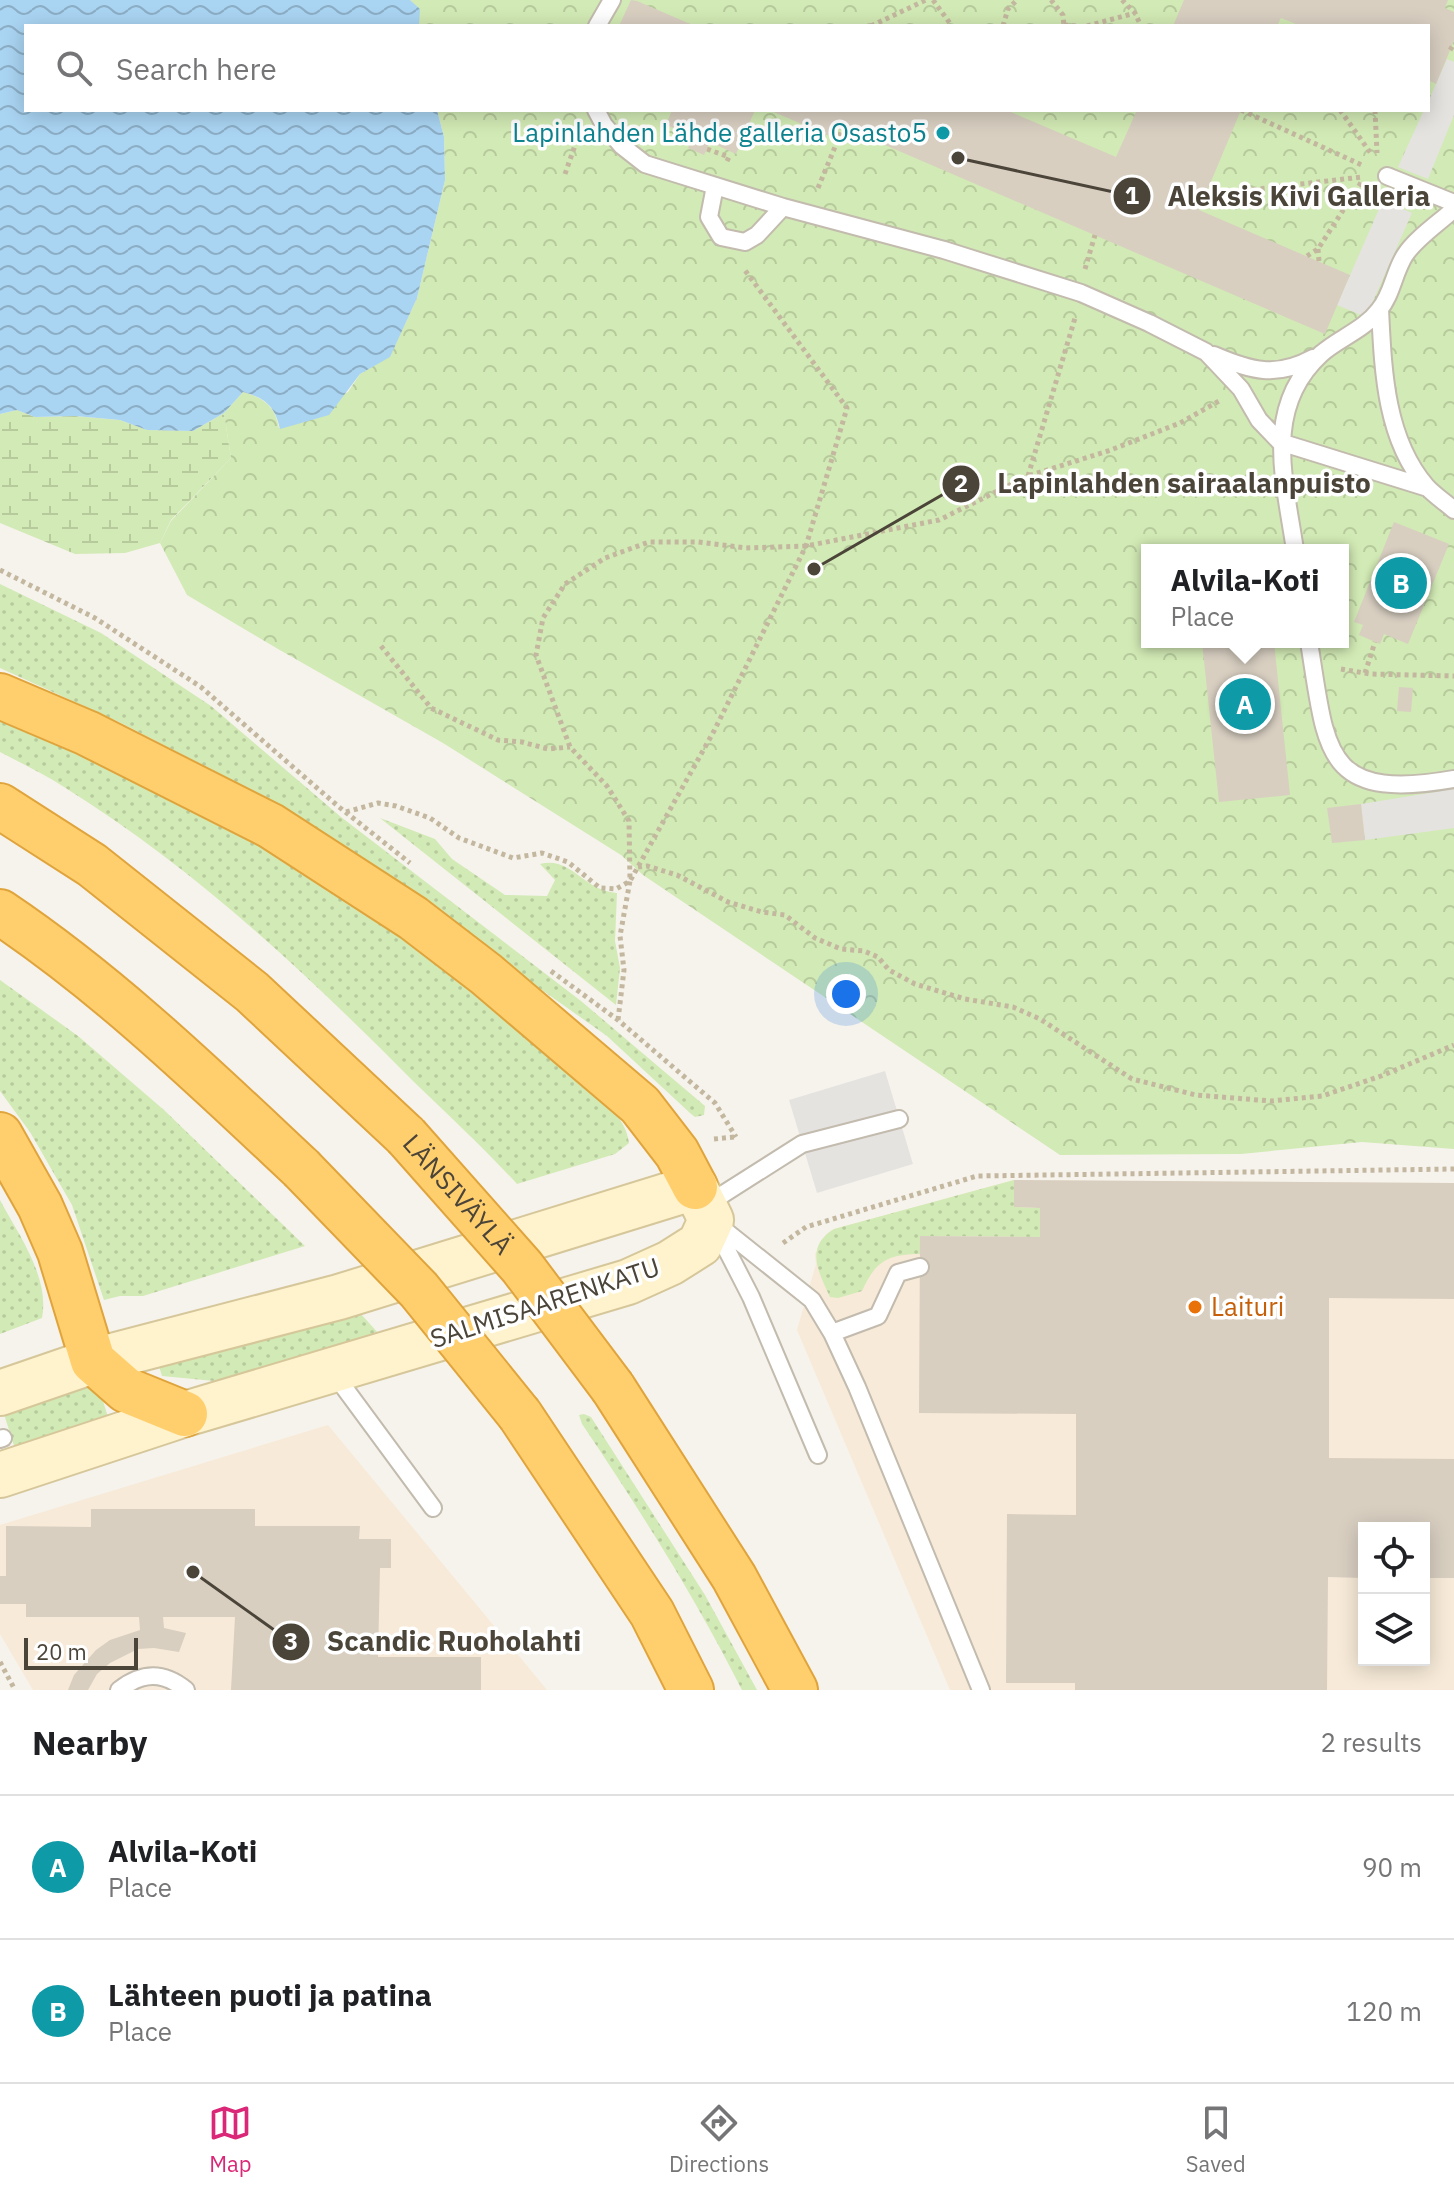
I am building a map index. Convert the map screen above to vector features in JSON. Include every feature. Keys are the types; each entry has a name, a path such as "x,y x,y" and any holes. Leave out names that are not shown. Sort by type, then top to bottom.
{"highway":[{"path":"0,696 87,733 271,826 413,918 486,974 640,1105 677,1153 704,1204"},
{"name":"LÄNSIVÄYLÄ","path":"0,806 92,865 252,992 406,1136 522,1267 613,1388 734,1577 795,1690"},
{"path":"0,912 39,938 180,1055 301,1168 419,1290 520,1415 652,1613 691,1690"},
{"path":"0,1135 40,1206 60,1252 93,1361 126,1390 185,1414"}],"main road":[{"path":"0,1393 93,1361 704,1204"},
{"name":"SALMISAARENKATU","path":"1,1451 185,1414 628,1282 670,1263 700,1244 704,1204"}],"lane":[{"path":"598,24 612,0"},
{"path":"597,112 622,146 645,164 1081,293 1240,366 1273,371 1298,366 1361,328 1380,309 1406,253 1454,206 1387,176"},
{"path":"715,186 709,217 721,237 745,242 757,235 783,207"},
{"path":"1380,309 1386,395 1400,440 1428,488 1454,510"},
{"path":"1206,352 1241,389 1259,420 1280,442 1428,488"},
{"path":"1294,544 1280,442 1283,418 1303,374 1322,353"},
{"path":"1310,648 1325,734 1343,768 1371,782 1389,785 1416,785 1454,779"},
{"path":"704,1204 802,1144 899,1119"},
{"path":"704,1204 812,1300 832,1333 981,1690"},
{"path":"704,1204 751,1297 818,1455"},
{"path":"832,1333 878,1316 898,1273 920,1267"},
{"path":"331,1370 433,1508"},
{"path":"119,1690 145,1675 160,1675 174,1680 186,1690"}],"path":[{"path":"875,24 926,0"},
{"path":"933,0 951,24"},
{"path":"1004,24 1008,9 1017,0"},
{"path":"1051,0 1063,15 1064,24"},
{"path":"1122,0 1135,13 1140,24"},
{"path":"1094,24 1135,13"},
{"path":"1245,112 1387,176"},
{"path":"1341,112 1377,162 1375,112"},
{"path":"565,174 583,123"},
{"path":"808,212 842,130"},
{"path":"707,149 729,157"},
{"path":"1205,195 1364,177 1318,249 1307,256"},
{"path":"1028,476 1095,235"},
{"path":"346,812 378,803 396,806 430,818 459,838 513,858 542,853 568,862 600,888 616,889 630,881 714,731 806,546 847,408 721,237"},
{"path":"1318,249 1319,261"},
{"path":"618,1020 624,970 620,936 630,881 629,821 607,786 570,747 536,655 543,618 565,584 605,558 649,542 698,542 746,548 806,546 939,520 1028,476 1108,451 1180,423 1241,389"},
{"path":"0,570 95,618 201,687 346,812 420,871"},
{"path":"1365,673 1375,642"},
{"path":"381,646 431,708 498,740 548,749 570,747"},
{"path":"1313,663 1365,673 1454,676"},
{"path":"638,867 647,866 677,875 728,902 785,915 815,938 841,949 864,951 878,957 889,970 915,984 965,999 1013,1007 1040,1019 1132,1079 1196,1095 1271,1101 1322,1096 1381,1076 1454,1045"},
{"path":"544,966 618,1020 715,1103 736,1137"},
{"path":"806,1227 977,1176 1454,1169"},
{"path":"0,1662 15,1690"}],"shaded area":[{"path":"1447,59 1454,62 1454,115 1428,179 1398,167 1423,112 1430,112 1430,97"},
{"path":"1383,200 1412,213 1366,317 1337,305"},
{"path":"1454,789 1454,828 1365,840 1361,804"},
{"path":"885,1071 913,1164 817,1193 789,1100"},
{"path":"1014,1180 1454,1183 1454,1690 950,1690 797,1330 816,1264 815,1254 826,1234 834,1229"},
{"path":"328,1425 547,1690 33,1690 0,1634 0,1525"}],"green space":[{"path":"410,0 1454,0 1454,1149 1362,1142 1241,1154 1060,1155 643,875 621,855 443,743 187,595 160,543 171,521 231,458 224,413 243,392 267,404 275,414 279,428 348,392 360,374 390,356 417,298 445,180 444,137 438,112 1430,112 1430,24 419,24 419,9"},
{"path":"17,410 35,417 75,416 120,420 147,430 193,431 224,413 231,458 171,520 160,543 125,553 75,554 0,523 0,414"},
{"path":"0,584 101,633 211,706 341,817 581,1001 705,1106 704,1115 695,1117 607,1036 351,855 232,780 119,722 0,668"},
{"path":"0,713 229,827 355,904 474,992 586,1084 619,1118 629,1143 615,1154 517,1184 290,962 203,887 112,818 56,782 0,752"},
{"path":"380,818 435,839 452,859 505,895 547,896 555,880 540,864 551,863 569,869 605,891 617,893 615,941 620,968 616,1005"},
{"path":"0,980 78,1036 164,1110 305,1246 143,1296 104,1300 72,1205 30,1132 0,1091"},
{"path":"1014,1180 1014,1207 1040,1208 1040,1237 921,1236 920,1254 891,1258 877,1267 862,1291 838,1298 830,1297 819,1270 817,1252 819,1244 834,1229"},
{"path":"0,1200 31,1256 43,1303 42,1318 0,1334"},
{"path":"353,1305 378,1333 241,1376 214,1381 162,1376 158,1363"},
{"path":"93,1382 98,1385 108,1417 16,1452 3,1411"},
{"path":"579,1415 591,1417 705,1595 757,1690 742,1690 666,1554 582,1424"}],"water":[{"path":"0,0 410,0 420,9 419,24 24,24 24,112 438,112 444,137 445,180 417,298 390,357 360,374 329,415 280,429 268,404 243,392 224,413 193,431 147,430 120,420 75,416 35,417 17,410 0,414"}],"building":[{"path":"631,0 690,24 620,24"},
{"path":"1184,0 1448,0 1445,8 1454,12 1454,41 1436,84 1430,81 1430,24 1296,24 1281,18 1278,24 1174,24"},
{"path":"671,112 754,112 736,154 710,142 704,155 688,148 693,136 666,125"},
{"path":"774,112 1011,112 1116,157 1136,112 1240,112 1199,210 1350,275 1325,334 850,130 849,133 836,128 832,137"},
{"path":"1394,522 1449,544 1408,644 1384,634 1380,644 1359,635 1363,625 1354,622"},
{"path":"1203,648 1275,648 1290,795 1219,802"},
{"path":"1399,687 1413,688 1411,712 1397,711"},
{"path":"1361,804 1365,840 1332,843 1327,808"},
{"path":"1014,1180 1454,1183 1454,1299 1329,1298 1329,1458 1454,1459 1454,1578 1430,1578 1430,1522 1358,1522 1358,1578 1328,1577 1327,1690 1075,1690 1075,1683 1006,1683 1007,1514 1076,1515 1076,1414 919,1413 920,1236 1040,1237 1040,1208 1014,1207"},
{"path":"91,1509 255,1509 255,1526 360,1526 359,1539 391,1539 391,1568 380,1568 378,1657 481,1657 481,1690 231,1690 235,1617 163,1617 164,1628 186,1633 179,1652 138,1649 110,1663 97,1674 88,1690 68,1690 74,1675 96,1650 110,1640 140,1630 139,1617 26,1617 26,1604 0,1604 0,1576 6,1576 6,1526 91,1527"}],"place":[{"name":"Lapinlahden Lähde galleria Osasto5","path":"943,133"},
{"name":"Aleksis Kivi Galleria","path":"958,158"},
{"name":"Lapinlahden sairaalanpuisto","path":"814,569"},
{"name":"Lähteen puoti ja patina","path":"1401,583"},
{"name":"Alvila-Koti","path":"1245,704"},
{"name":"Laituri","path":"1195,1307"},
{"name":"Scandic Ruoholahti","path":"193,1572"}]}
